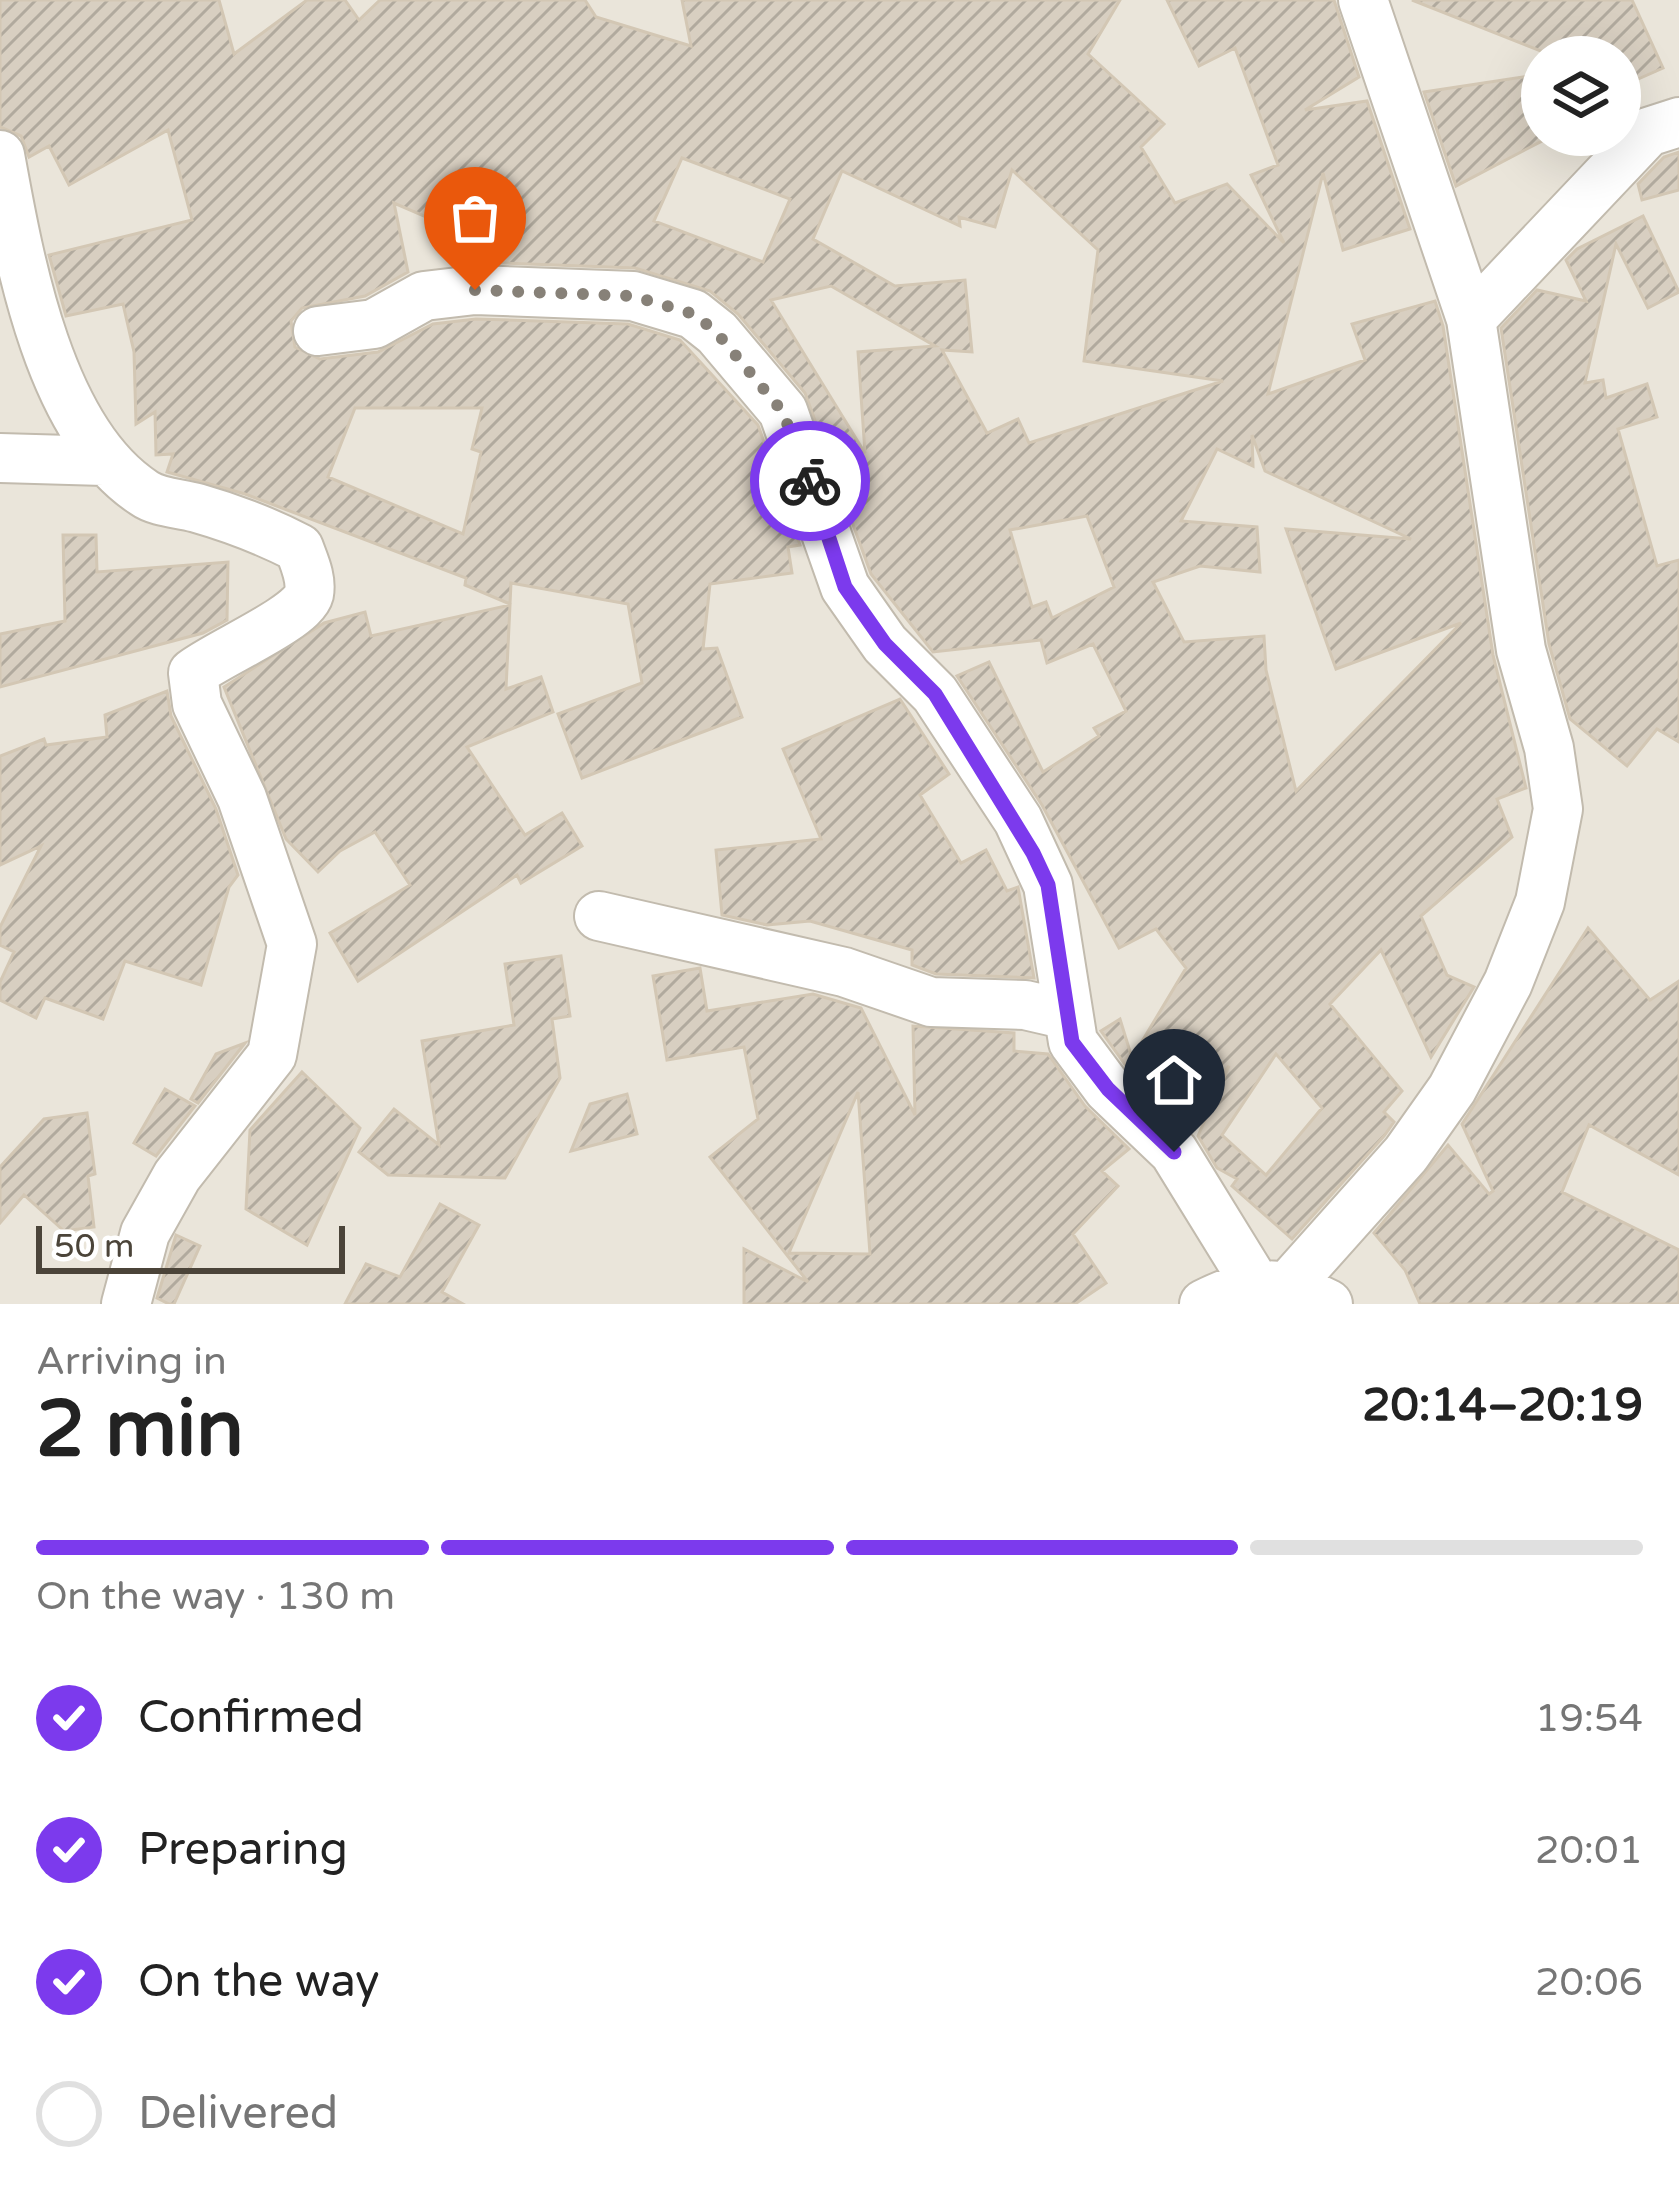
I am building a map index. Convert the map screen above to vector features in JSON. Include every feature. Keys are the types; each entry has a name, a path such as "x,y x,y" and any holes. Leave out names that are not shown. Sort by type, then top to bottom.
{"street":[{"path":"1204,1304 1291,1291 1406,1154 1452,1089 1508,983 1540,902 1556,832 1550,748 1521,650 1471,320 1363,0"},
{"path":"1471,320 1648,132 1679,122"},
{"path":"0,155 36,313 69,398 104,461 148,496 262,529 299,548 308,575 309,596 295,614 218,653 193,673 196,704 242,798 292,944 272,1055 177,1176 145,1233 126,1304"},
{"path":"318,331 374,324 424,296 475,290 633,296 694,314 717,333 782,411 845,587 885,644 935,694 1018,820 1048,885 1064,1014 1072,1042 1108,1089 1174,1152 1291,1291"},
{"path":"0,458 104,461"},
{"path":"598,916 844,972 931,1002 1025,1005 1064,1014"}],"shaded area":[{"path":"0,0 1679,0 1679,1304 0,1304"}],"building":[{"path":"0,0 219,0 234,54 307,0 345,0 359,20 380,0 585,0 596,17 691,46 682,0 1120,0 1088,54 1164,124 1141,147 1175,203 1227,184 1284,243 1251,175 1278,165 1235,48 1199,66 1167,0 1334,0 1359,77 1305,110 1367,101 1410,229 1343,250 1323,173 1268,394 1365,360 1352,324 1435,301 1443,326 1493,655 1526,788 1497,799 1512,837 1421,916 1447,975 1474,987 1431,1057 1381,950 1330,1004 1402,1091 1384,1112 1394,1122 1384,1136 1292,1239 1232,1186 1237,1179 1217,1168 1198,1136 1229,1066 1180,1118 1129,1070 1101,1031 1120,1019 1132,1058 1186,968 1156,929 1119,948 1042,805 957,676 989,662 1043,772 1099,736 1094,728 1126,711 1093,644 1047,663 1041,640 933,652 871,574 805,393 738,314 710,291 635,268 477,262 475,244 459,231 394,203 408,272 365,296 302,308 291,321 295,347 320,359 378,352 433,324 476,319 628,324 680,340 758,425 800,545 788,547 792,573 710,584 703,649 717,648 742,717 582,778 558,714 642,683 628,604 511,583 510,604 465,585 466,578 245,494 167,472 173,454 156,455 155,412 136,424 134,352 123,304 66,316 49,255 192,220 168,130 69,185 49,146 29,157 21,136 0,127","holes":["682,158 790,199 763,262 654,221","1012,170 1098,250 1084,361 1223,381 1029,443 1018,419 987,433 942,350 972,352 965,280 895,286 813,239 842,171 960,226 959,217 995,227","831,286 935,346 858,352 865,453 771,300","355,408 482,408 472,449 481,452 463,534 328,477","1252,435 1265,471 1411,539 1286,529 1336,669 1461,623 1296,791 1266,670 1264,636 1184,642 1153,582 1200,566 1260,572 1257,527 1181,521 1217,449 1253,466","1087,516 1114,587 1052,618 1046,602 1032,607 1010,530","1276,1054 1322,1108 1266,1175 1222,1135"]},
{"path":"1412,0 1632,0 1663,68 1641,78 1641,36 1521,36 1521,43"},
{"path":"1521,77 1521,152 1456,186 1424,92"},
{"path":"1679,152 1679,190 1642,200 1638,184 1664,157"},
{"path":"1643,216 1679,292 1648,308 1616,244 1585,383 1603,380 1606,398 1647,384 1657,417 1618,429 1657,566 1679,560 1679,742 1657,729 1627,766 1570,719 1549,644 1501,328 1537,290 1586,301 1566,260 1577,249"},
{"path":"63,535 96,535 97,572 228,562 227,620 203,633 0,687 0,634 65,621"},
{"path":"510,605 506,689 541,677 553,712 467,747 525,835 562,813 582,846 521,883 517,875 358,981 330,933 410,885 375,832 340,851 318,872 286,839 224,687 324,623 365,612 371,636"},
{"path":"167,691 171,716 216,809 238,875 229,887 201,985 125,961 103,1019 45,998 36,1018 0,1000 0,982 14,952 0,945 0,927 41,846 0,865 0,756 44,739 46,745 107,737 105,715"},
{"path":"900,699 949,774 920,795 961,863 986,850 1007,891 1018,887 1034,978 936,974 912,965 912,950 810,921 767,925 722,915 716,850 821,839 783,749"},
{"path":"1588,928 1650,1000 1679,981 1679,1175 1589,1125 1562,1192 1679,1250 1679,1304 1420,1304 1405,1270 1374,1233 1448,1145 1489,1194 1493,1191 1462,1124"},
{"path":"561,956 570,1016 552,1019 560,1078 505,1178 388,1175 359,1152 394,1109 439,1145 422,1041 514,1025 505,964"},
{"path":"700,968 707,1011 813,994 861,1008 915,1115 913,1026 1014,1033 1014,1051 1048,1054 1085,1106 1129,1149 1102,1171 1118,1186 1073,1234 1106,1283 1075,1304 744,1304 744,1249 808,1282 710,1157 758,1119 744,1047 667,1060 653,976","holes":["858,1092 870,1254 789,1253"]},
{"path":"245,1043 198,1103 191,1099 216,1054"},
{"path":"302,1072 360,1128 307,1245 246,1209 250,1130"},
{"path":"165,1089 195,1106 156,1156 134,1143"},
{"path":"627,1094 637,1134 571,1151 590,1104"},
{"path":"87,1113 95,1174 88,1176 94,1227 64,1231 24,1195 0,1223 0,1167 44,1119"},
{"path":"440,1204 479,1225 442,1292 463,1304 345,1304 366,1264 400,1277"},
{"path":"176,1235 200,1246 174,1304 169,1304 157,1298"}],"way so far":[{"path":"475,290 633,296 694,314 717,333 782,411 810,481"}],"route":[{"path":"810,481 845,587 885,644 935,694 1018,820 1048,885 1064,1014 1072,1042 1108,1089 1174,1152"}]}
